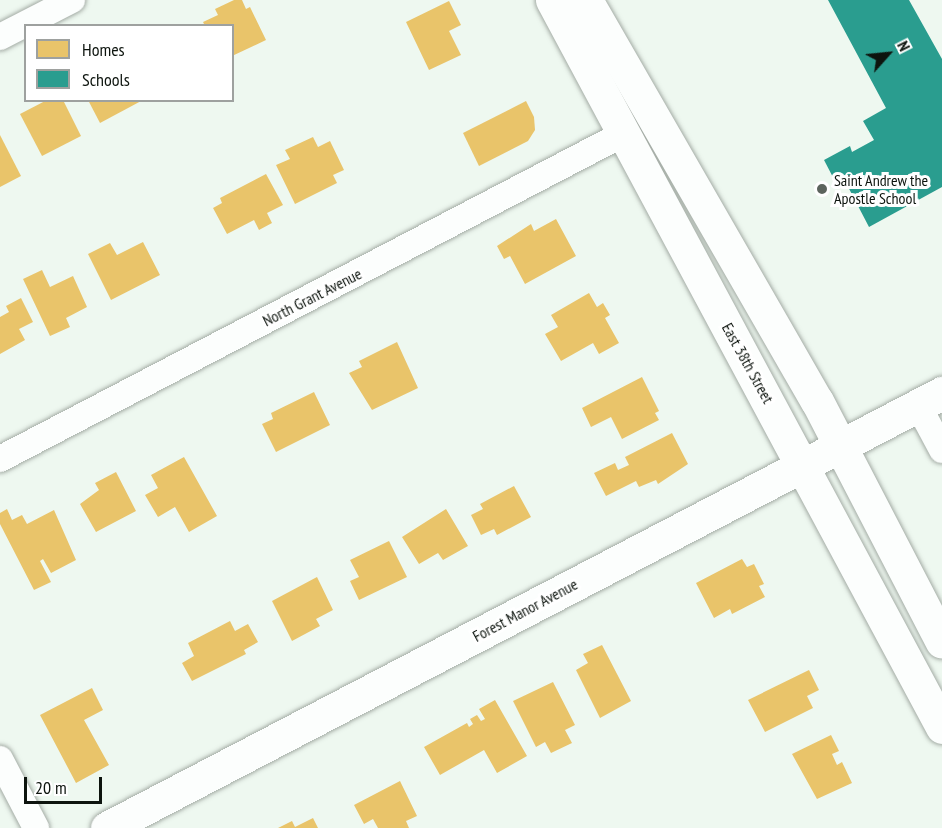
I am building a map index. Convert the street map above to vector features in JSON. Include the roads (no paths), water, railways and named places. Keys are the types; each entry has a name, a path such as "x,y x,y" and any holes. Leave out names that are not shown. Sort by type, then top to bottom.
{"main road":[{"name":"East 38th Street","path":"552,0 804,464 942,727"},
{"path":"586,0 841,445 942,642"},
{"name":"Forest Manor Avenue","path":"107,828 930,399"}],"street":[{"path":"25,24 72,0"},
{"path":"0,37 24,25"},
{"name":"North Grant Avenue","path":"0,459 623,134"},
{"path":"930,399 942,450"},
{"path":"0,759 36,828"}],"place":[{"name":"Saint Andrew the Apostle School","path":"822,189"}]}
